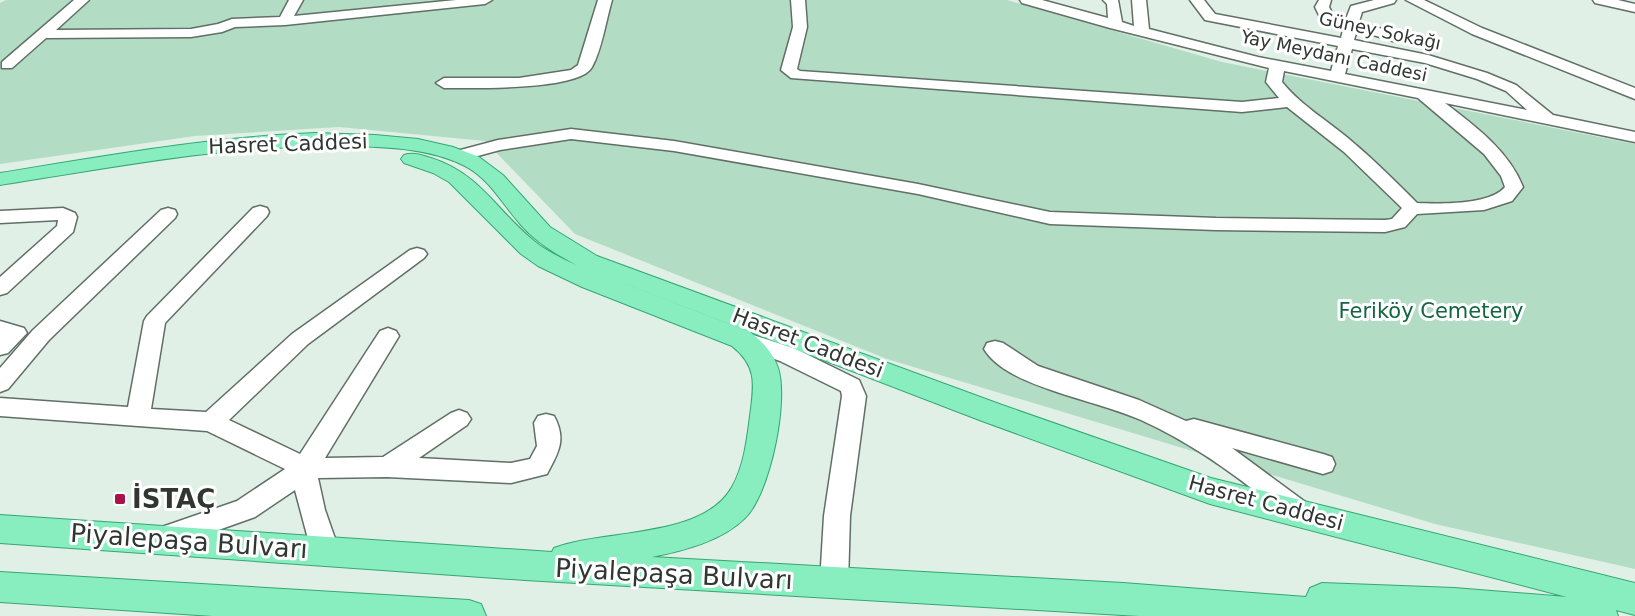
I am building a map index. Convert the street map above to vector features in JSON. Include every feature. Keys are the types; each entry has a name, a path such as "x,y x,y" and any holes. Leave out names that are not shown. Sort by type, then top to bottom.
{"main road":[{"name":"Hasret Caddesi","path":"0,179 166,151 303,139 382,141 427,147 450,162 457,177 529,249 547,261 591,281 741,339 758,353 764,364 768,384 761,444 753,475 735,509 708,526 675,539 525,565"},
{"name":"Hasret Caddesi","path":"0,190 186,159 269,152 362,152 480,165 546,236 566,250 588,261 1131,464 1210,491 1635,599"},
{"name":"Piyalepaşa Bulvarı","path":"5,527 525,565 1348,616"},
{"path":"0,587 469,616"},
{"path":"1178,604 1319,599 1454,604 1600,616"}],"street":[{"path":"2,67 82,0"},
{"path":"285,21 296,0"},
{"path":"44,34 191,33 222,28 232,23 285,21 485,0"},
{"path":"444,83 468,84 555,79 582,72 605,0"},
{"path":"798,0 800,27 789,70 796,75 990,87 1242,107 1290,102"},
{"name":"Yay Meydanı Caddesi","path":"1027,0 1115,25 1277,65 1635,137"},
{"path":"1110,0 1114,3 1115,25"},
{"path":"1139,0 1142,32"},
{"name":"Güney Sokağı","path":"1197,0 1210,17 1428,59 1482,76 1511,88 1548,120"},
{"path":"1389,0 1322,6 1328,18 1401,39"},
{"path":"1413,0 1477,31 1635,94"},
{"path":"1600,0 1635,8"},
{"path":"1337,4 1352,24 1337,77"},
{"path":"1277,65 1274,82 1290,102 1301,108 1350,148 1412,208 1477,206 1506,197 1514,187 1513,180 1506,169 1480,141 1424,95"},
{"path":"450,162 498,145 540,137 583,135 674,146 918,189 1050,218 1216,224 1384,226 1398,223 1412,208"},
{"path":"138,417 155,321 260,212"},
{"path":"0,218 63,214 68,217 66,228 0,288"},
{"path":"0,383 41,335 168,214"},
{"path":"211,422 300,339 417,254"},
{"path":"5,336 41,335"},
{"path":"159,538 246,509 274,492 305,468 388,336"},
{"path":"741,339 788,355 851,386 854,396 837,516 834,583"},
{"path":"995,349 1009,362 1040,376 1233,441 1323,464"},
{"path":"0,407 211,422 305,468 387,467 511,473 538,467 549,446 546,423"},
{"path":"1150,414 1262,480 1299,512"},
{"path":"387,467 459,419"},
{"path":"305,468 306,487 312,515 325,550"}],"green space":[{"name":"Feriköy Cemetery","path":"6,0 1007,0 1222,62 1635,144 1635,569 1435,524 887,359 575,234 485,141 339,127 195,136 0,164 0,3"}],"place":[{"name":"İSTAÇ","path":"120,499"}]}
